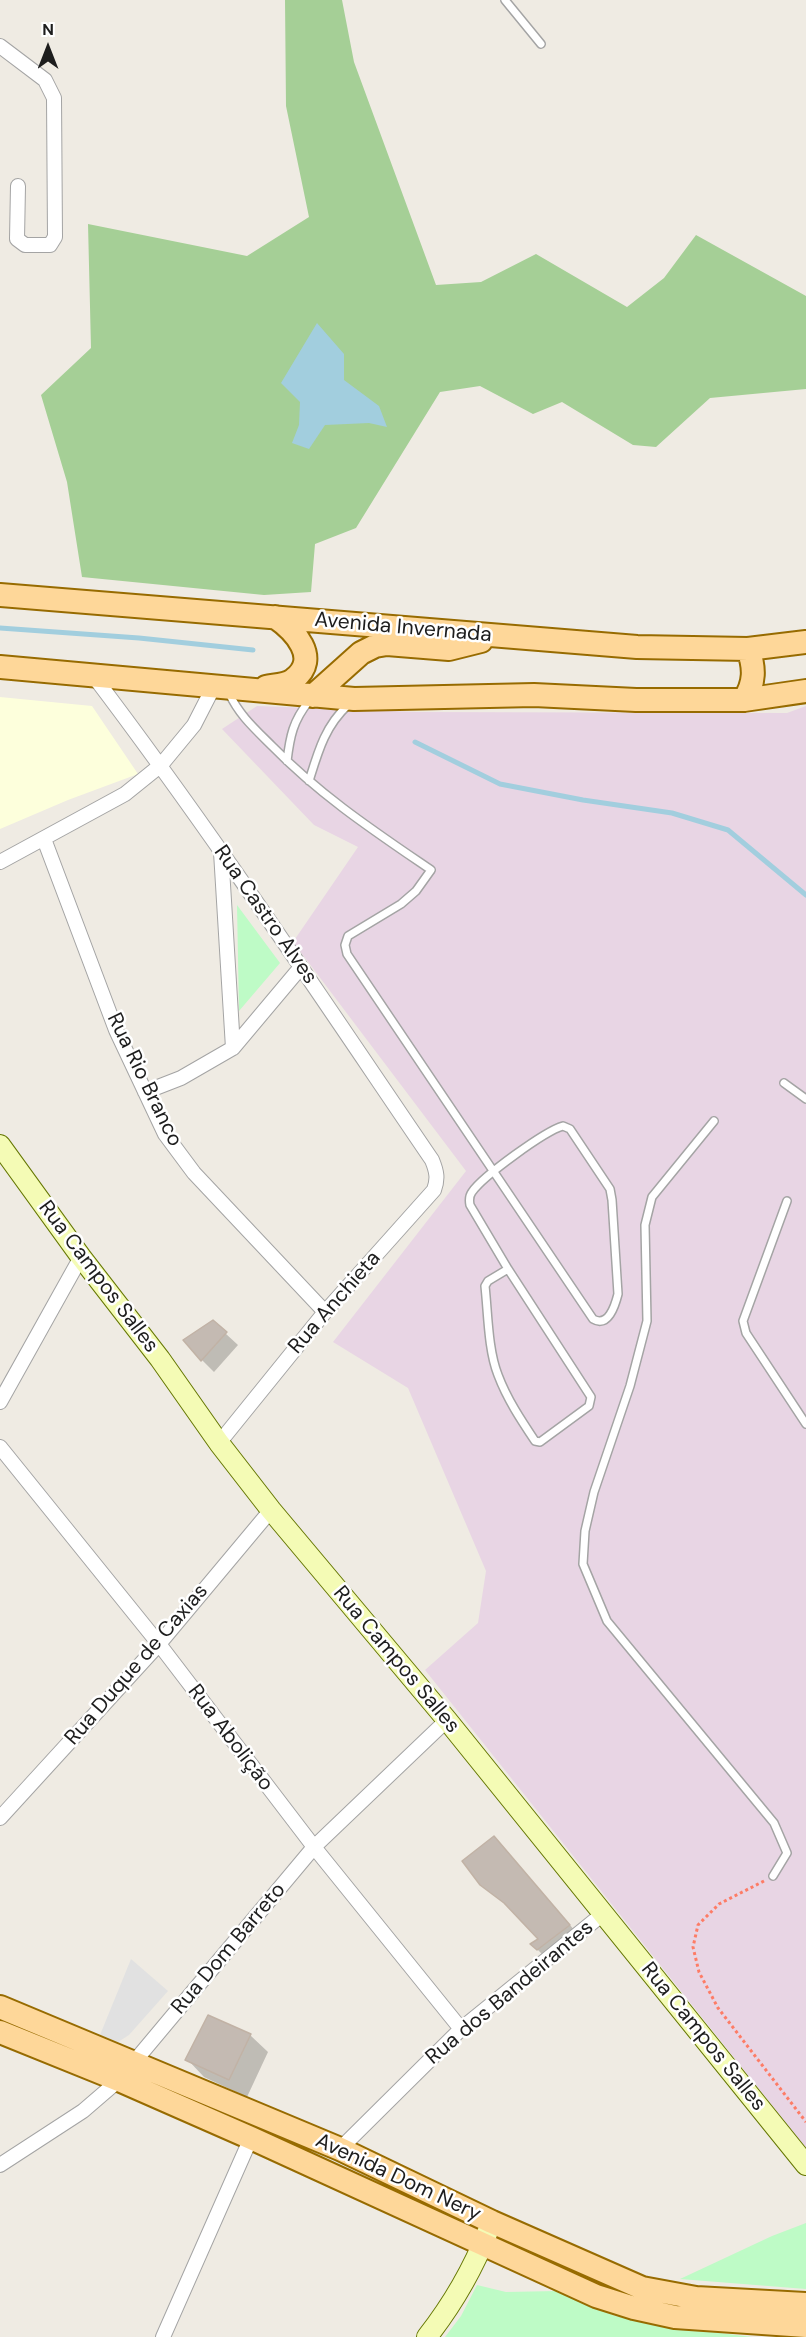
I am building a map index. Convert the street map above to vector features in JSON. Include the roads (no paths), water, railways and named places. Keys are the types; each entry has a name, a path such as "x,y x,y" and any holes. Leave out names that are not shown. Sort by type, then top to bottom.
{"main road":[{"name":"Avenida Invernada","path":"0,596 637,647 748,649 806,642"},
{"path":"253,690 287,683 295,678 305,659 304,648 291,628 275,617"},
{"path":"313,696 361,653 375,646 387,644 449,649 500,636"},
{"path":"744,700 753,681 753,669 748,649"},
{"path":"349,664 354,699"},
{"path":"0,667 354,699 534,695 744,700 806,691"},
{"name":"Rua Campos Salles","path":"0,1145 81,1257 160,1359 219,1443 271,1510 447,1720 806,2165"},
{"name":"Avenida Dom Nery","path":"0,2007 251,2138 596,2296 634,2308 675,2317 802,2330"},
{"name":"Avenida Dom Nery","path":"0,2032 126,2072 340,2149 492,2222 642,2288 705,2299 806,2304"},
{"path":"427,2337 462,2286 492,2222"}],"street":[{"path":"0,46 45,80 54,98 55,237 50,245 25,245 17,239 18,186"},
{"name":"Rua Castro Alves","path":"92,674 161,765 221,850 432,1160"},
{"path":"0,862 125,794 161,765 194,725 220,687"},
{"name":"Rua Rio Branco","path":"44,839 116,1030 165,1134 194,1173 325,1312"},
{"path":"221,850 233,1048"},
{"path":"146,1092 181,1078 233,1048 301,967"},
{"name":"Rua Anchieta","path":"219,1443 325,1312 434,1190 437,1171 432,1160"},
{"path":"0,1402 81,1257"},
{"name":"Rua Abolição","path":"0,1447 159,1644 314,1847 461,2029"},
{"name":"Rua Duque de Caxias","path":"0,1818 159,1644 271,1510"},
{"name":"Rua Dom Barreto","path":"0,2165 42,2140 83,2111 126,2072 314,1847 447,1720"},
{"name":"Rua dos Bandeirantes","path":"340,2149 461,2029 604,1913"},
{"path":"163,2337 251,2138"}],"lane":[{"path":"505,0 541,44"},
{"path":"220,687 244,718 309,781 344,810 431,870 408,898 348,936 345,945 347,954 494,1171 593,1319 603,1322 616,1303 618,1294 612,1200 609,1189 570,1130 567,1127 558,1127 494,1171 472,1191 469,1198 470,1205 508,1269 591,1397 589,1406 540,1442 535,1441 516,1413 494,1362 485,1283 508,1269"},
{"path":"287,761 290,737 297,716 313,696"},
{"path":"309,781 322,739 337,715 354,699"},
{"path":"784,1083 806,1099"},
{"path":"714,1121 652,1197 645,1225 646,1322 630,1386 594,1492 585,1531 583,1564 607,1621 774,1823 787,1853 773,1876"},
{"path":"787,1201 743,1322 746,1333 806,1424"}],"water":[{"path":"317,323 344,354 344,380 379,406 387,427 369,423 325,425 309,449 292,443 299,425 300,402 281,383"}],"waterway":[{"path":"0,628 139,638 253,650"},
{"path":"415,742 500,784 583,800 672,813 728,830 806,895"}]}
